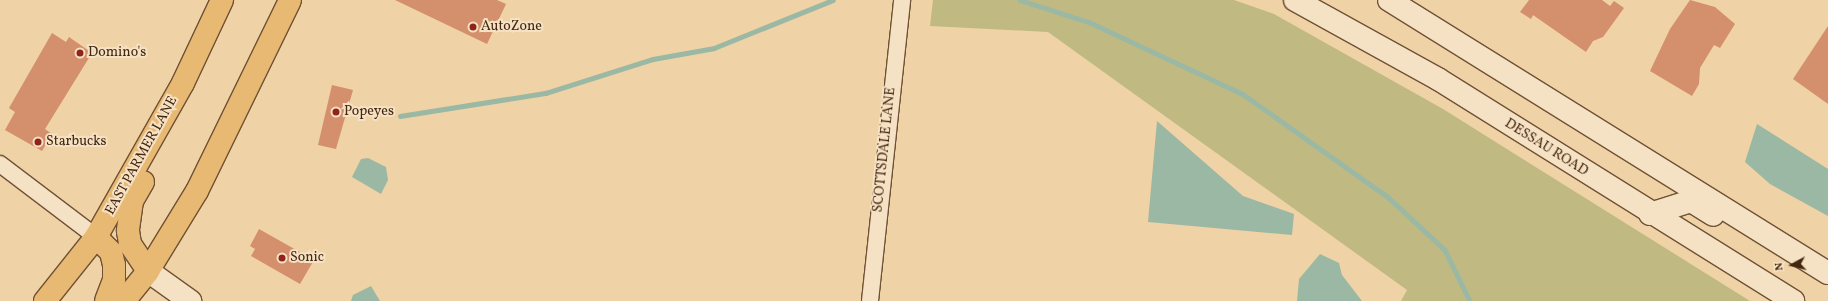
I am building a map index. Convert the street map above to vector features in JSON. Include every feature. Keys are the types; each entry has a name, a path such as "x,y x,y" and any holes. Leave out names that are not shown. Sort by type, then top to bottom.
{"main road":[{"name":"EAST PARMER LANE","path":"44,301 96,237 189,68 222,0"},
{"path":"124,301 148,271 197,191 290,0"},
{"name":"DESSAU ROAD","path":"1295,0 1438,79 1650,214 1793,301"},
{"path":"1389,0 1686,183 1828,273"},
{"path":"189,68 192,90 188,104 136,194 128,216 130,244 148,271 190,301"},
{"path":"1576,167 1595,162 1655,200 1677,192 1686,183"},
{"path":"1650,214 1691,201 1745,236 1766,234"},
{"path":"96,237 111,252 114,265 114,280 106,301"}],"street":[{"name":"SCOTTSDALE LANE","path":"870,301 898,21 902,0"},
{"path":"0,164 96,237"}],"shaded area":[{"path":"933,0 1234,0 1274,14 1443,109 1750,301 1401,301 1407,290 1048,32 930,26"},
{"path":"1157,121 1243,196 1294,214 1292,235 1148,222"},
{"path":"1757,124 1828,169 1828,216 1770,184 1745,162"},
{"path":"368,158 386,167 388,180 381,194 352,177 361,159"},
{"path":"1320,254 1339,263 1342,275 1362,301 1297,301 1299,279"},
{"path":"371,286 380,301 351,301 353,295"}],"building":[{"name":"AutoZone","path":"395,0 497,0 506,4 487,44"},
{"path":"1529,0 1602,0 1610,6 1614,1 1624,8 1603,37 1593,41 1586,52 1533,15 1531,19 1520,12"},
{"path":"1690,0 1715,7 1735,24 1720,48 1714,45 1700,68 1699,84 1692,96 1650,71 1670,29"},
{"path":"1828,26 1828,104 1793,79"},
{"path":"52,33 66,42 69,37 92,53 45,129 52,134 42,151 5,130 15,112 9,108"},
{"name":"Popeyes","path":"332,85 353,90 336,149 318,145"},
{"name":"Sonic","path":"259,229 314,260 300,284 251,256 255,249 250,246"}],"waterway":[{"path":"400,116 546,93 653,59 714,48 833,0"},
{"path":"1020,0 1089,22 1243,94 1388,197 1445,250 1470,301"}],"place":[{"name":"AutoZone","path":"473,27"},
{"name":"Domino's","path":"80,53"},
{"name":"Popeyes","path":"336,112"},
{"name":"Starbucks","path":"38,142"},
{"name":"Sonic","path":"282,258"}]}
